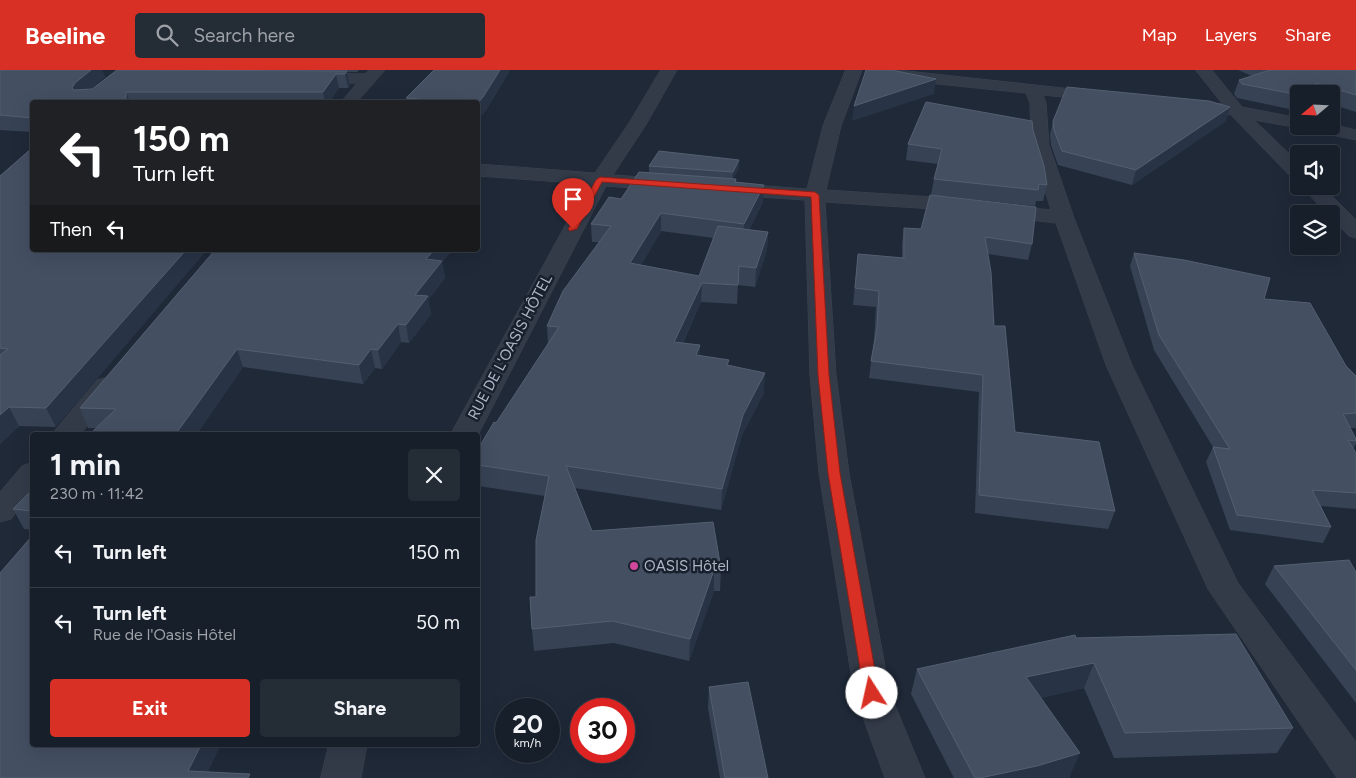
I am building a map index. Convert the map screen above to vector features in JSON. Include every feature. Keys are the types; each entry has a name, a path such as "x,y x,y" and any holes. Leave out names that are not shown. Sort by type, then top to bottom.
{"street":[{"name":"RUE DE L'OASIS HÔTEL","path":"466,432 600,180 638,123 669,70"},
{"path":"905,778 872,693 834,473 823,375 815,195 832,126 854,70 1119,98"},
{"path":"1204,70 1236,111 1290,165"},
{"path":"296,77 374,75"},
{"path":"351,100 374,75"},
{"path":"1032,88 1038,104 1040,145 1064,218 1119,365 1225,589 1356,773"},
{"path":"1178,104 1236,111 1290,121"},
{"path":"1340,132 1356,135"},
{"path":"480,170 688,186"},
{"path":"707,187 934,203 1064,218"},
{"path":"1320,195 1356,232"},
{"path":"68,432 122,367"},
{"path":"0,512 30,475"},
{"path":"341,778 348,747"}],"building":[{"path":"0,70 91,70 75,83 72,88 74,90 92,89 117,70 347,71 345,74 336,74 323,92 126,92 126,100 30,100 30,118 0,115"},
{"path":"434,70 500,70 480,101 417,100 418,99 406,98"},
{"path":"866,70 891,70 936,79 854,106"},
{"path":"1270,70 1356,70 1356,95 1340,90 1340,85 1316,83 1315,85 1290,85 1290,93 1242,84 1239,80"},
{"path":"1067,87 1209,101 1230,107 1136,170 1062,151 1054,130 1053,121"},
{"path":"926,102 1032,121 1047,185 1039,184 1038,190 934,179 942,149 908,144"},
{"path":"30,150 30,252 184,252 46,408 9,407 0,415 0,355 8,349 0,348 0,176"},
{"path":"659,151 739,160 733,172 649,166"},
{"path":"639,172 736,179 735,182 764,185 744,224 661,213 630,263 699,276 718,226 768,232 756,268 739,266 738,285 702,283 674,342 700,345 696,355 729,360 727,365 765,373 743,415 722,489 566,466 592,531 713,522 721,569 714,570 690,639 612,621 532,629 530,597 536,597 536,540 549,476 480,465 480,446 559,327 547,326 563,291 611,226 591,224 609,197 621,199"},
{"path":"930,195 1036,207 1032,244 985,237 991,272 994,326 1005,326 1015,432 1099,442 1115,511 979,495 983,375 871,361 877,328 879,291 855,288 858,254 904,258 904,228 921,229"},
{"path":"213,252 432,252 426,259 442,261 415,295 428,296 406,325 398,324 378,350 371,349 359,365 237,349 177,432 92,432 116,409 80,408"},
{"path":"1134,253 1184,260 1270,278 1264,299 1310,303 1346,366 1356,376 1356,413 1343,414 1356,439 1356,441 1348,440 1356,453 1356,493 1312,490 1331,527 1237,515 1213,447 1230,449 1159,335"},
{"path":"30,492 30,511 13,509"},
{"path":"30,538 30,747 200,747 188,771 250,774 248,778 0,778 0,573"},
{"path":"1349,560 1356,572 1356,670 1274,566"},
{"path":"1236,634 1293,728 1125,733 1094,663 1026,677 1080,753 1037,766 980,778 975,778 917,669 1075,635 1076,638"},
{"path":"748,682 768,778 725,778 709,687"}],"place":[{"name":"OASIS Hôtel","path":"634,566"}],"route":[{"path":"573,229 600,180 815,195 823,375 834,473 872,693"}]}
